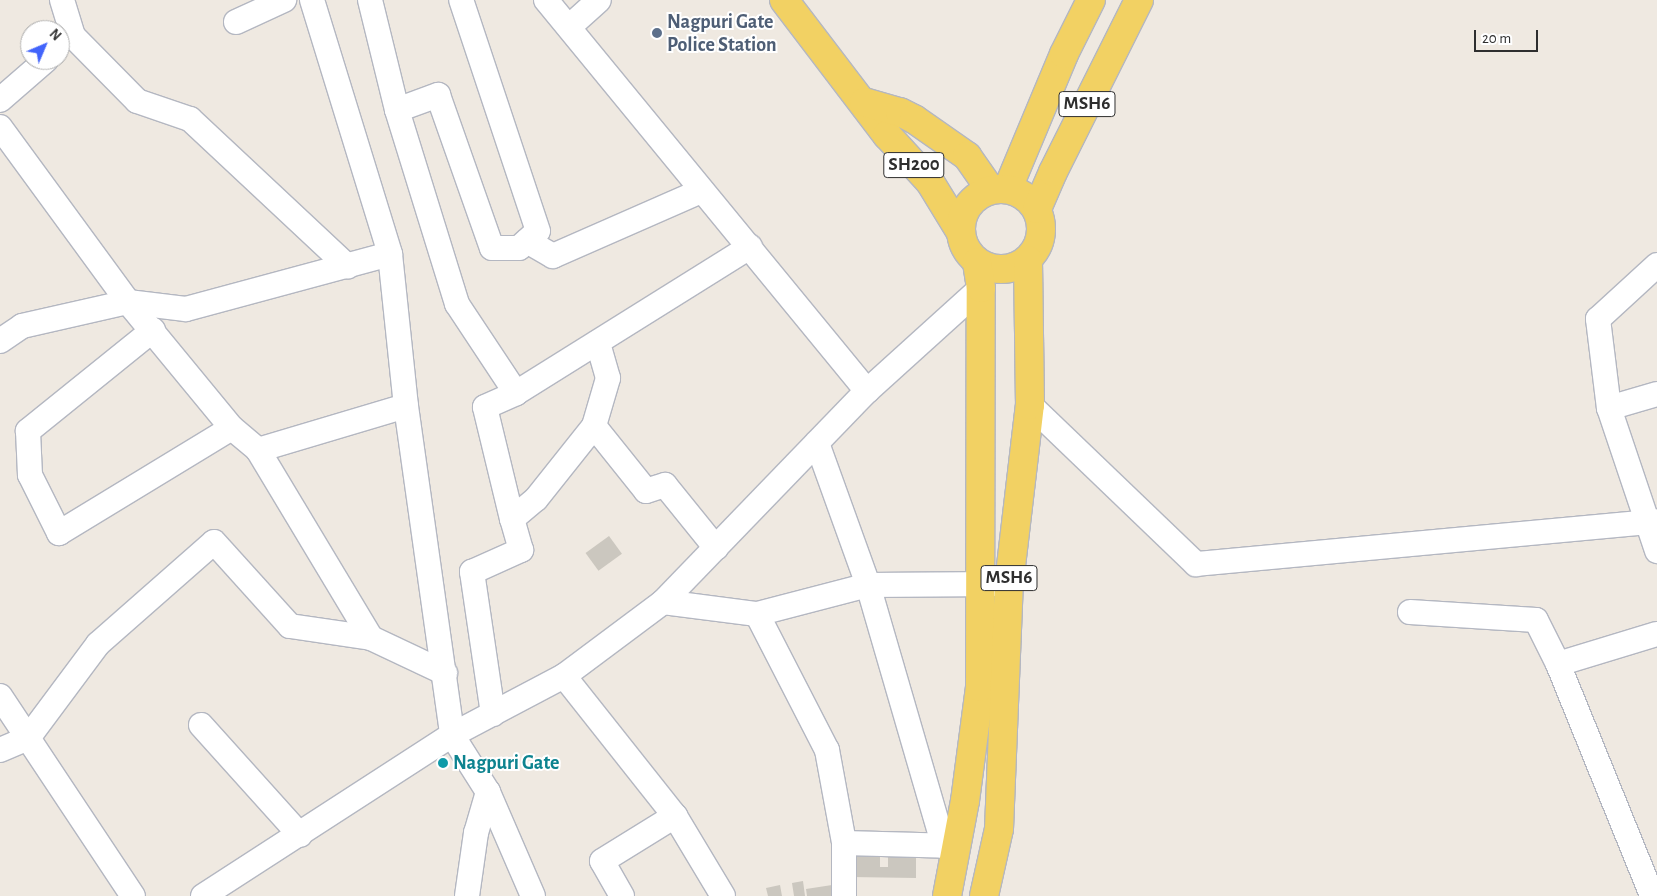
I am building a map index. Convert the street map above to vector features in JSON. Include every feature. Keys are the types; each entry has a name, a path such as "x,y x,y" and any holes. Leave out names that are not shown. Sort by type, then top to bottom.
{"main road":[{"name":"SH200","path":"784,0 888,135 930,182 960,231"},
{"name":"MSH6","path":"999,189 1091,0"},
{"name":"MSH6","path":"1037,209 1053,172 1139,0"},
{"name":"SH200","path":"864,102 900,112 914,119 966,156 999,189"},
{"path":"999,189 1025,196 1037,209 1042,227 1039,245 1028,260 1012,268 994,269 979,275 965,248 960,231 963,213 974,198 999,189"},
{"name":"MSH6","path":"984,896 999,829 1009,583 1030,405 1028,260"},
{"name":"MSH6","path":"947,896 951,846 980,687 979,275"}],"street":[{"path":"62,0 64,20"},
{"path":"236,22 284,0"},
{"path":"312,0 390,254 406,406 445,673 452,735 488,792 533,896"},
{"path":"370,0 397,110 457,304 516,393"},
{"path":"397,110 438,95 492,248 519,248 538,231 460,0"},
{"path":"546,0 700,191 750,247 867,392"},
{"path":"568,27 599,0"},
{"path":"70,45 137,101 190,119 348,267"},
{"path":"0,100 34,70"},
{"path":"0,127 128,302 232,428 258,450 370,638"},
{"path":"527,241 553,256 700,191"},
{"path":"492,714 472,572 521,550 485,407 516,393 750,247"},
{"path":"0,341 22,326 128,302 186,309 348,267 390,254"},
{"path":"1657,265 1598,319 1609,408 1651,521 1657,551"},
{"path":"203,896 452,735 564,676 663,602 979,275"},
{"path":"153,330 28,431 30,476 59,533 232,428"},
{"path":"512,519 536,499 594,426 608,378 598,342"},
{"path":"1609,408 1657,394"},
{"path":"1030,405 1196,564 1651,521"},
{"path":"258,450 406,406"},
{"path":"594,426 646,491 665,485 716,548"},
{"path":"817,443 868,585 951,846 844,844"},
{"path":"0,750 28,738 98,644 214,542 290,626 370,638 445,673"},
{"path":"663,602 758,614 868,585 981,585 1009,583"},
{"path":"1410,612 1536,620 1558,664 1652,896"},
{"path":"758,614 827,750 844,844 844,896"},
{"path":"1558,664 1657,634"},
{"path":"564,676 676,816 723,896"},
{"path":"0,696 133,896"},
{"path":"201,725 300,835"},
{"path":"467,896 476,833 488,792"},
{"path":"622,896 602,861 676,816"}],"building":[{"path":"609,536 622,554 598,571 586,553"},
{"path":"851,849 880,849 880,867 888,867 888,850 916,850 916,878 851,877"},
{"path":"803,881 805,896 794,896 792,883"},
{"path":"780,885 782,896 768,896 766,888"},
{"path":"832,885 833,896 807,896 806,889"}],"place":[{"name":"Nagpuri Gate Police Station","path":"657,33"},
{"name":"Nagpuri Gate","path":"443,763"}]}
